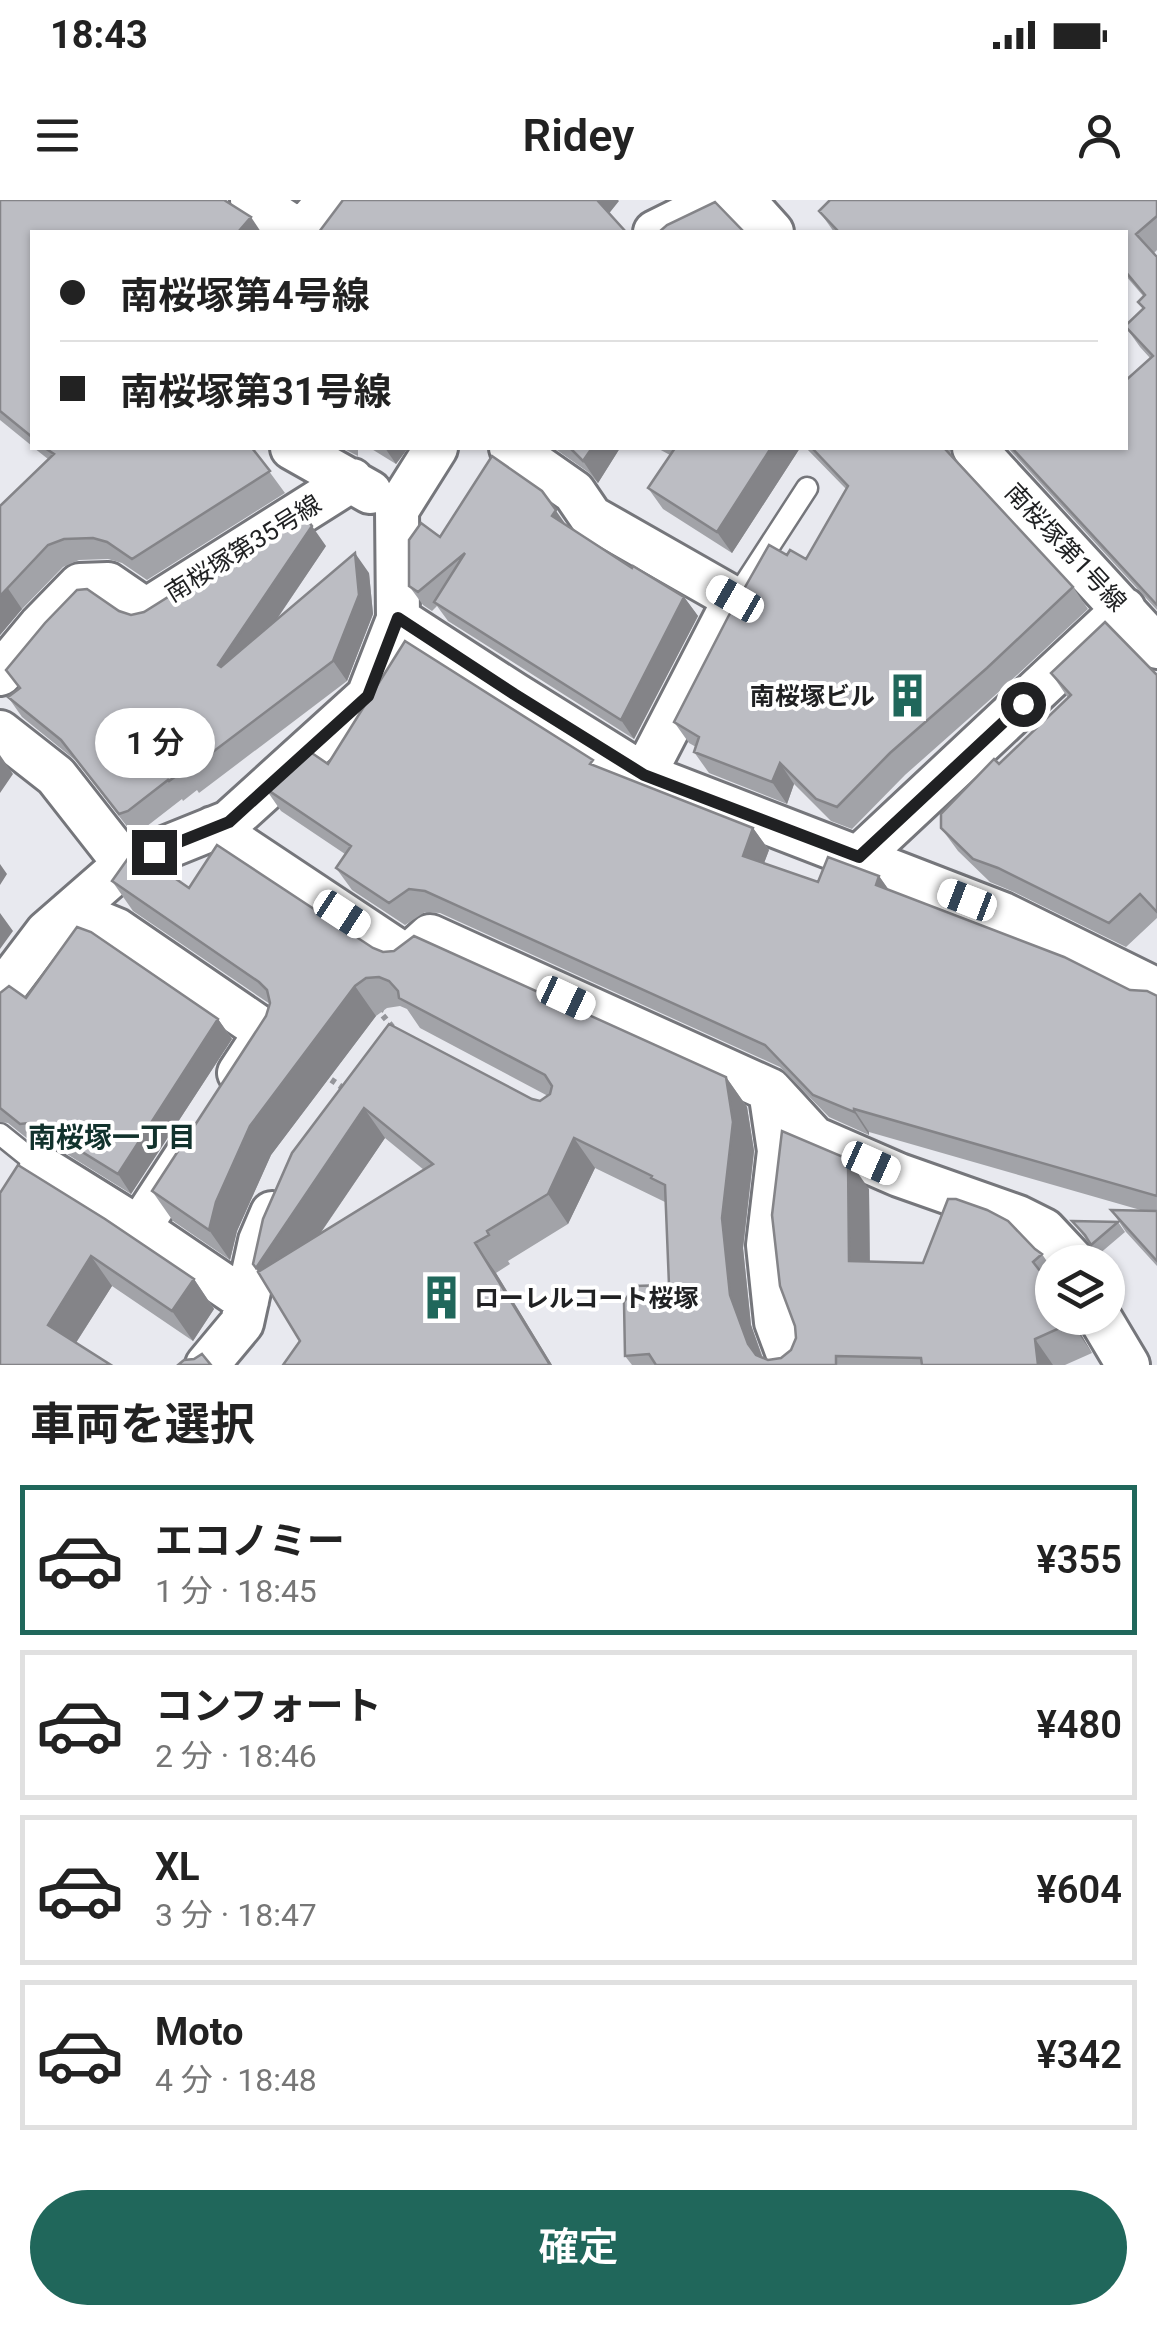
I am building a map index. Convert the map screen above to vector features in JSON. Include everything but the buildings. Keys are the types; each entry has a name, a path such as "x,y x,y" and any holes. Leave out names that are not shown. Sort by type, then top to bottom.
{"street":[{"path":"252,200 298,230"},
{"path":"303,230 329,200"},
{"path":"659,230 720,200"},
{"path":"742,200 770,230"},
{"path":"296,450 397,510"},
{"path":"0,994 47,932 125,864 229,822 368,696 398,618 397,510 435,450"},
{"path":"514,450 574,492 591,516 735,599 644,775"},
{"name":"南桜塚第1号線","path":"976,450 1157,647"},
{"name":"南桜塚第35号線","path":"0,674 80,585 108,584 146,610 352,480"},
{"path":"859,857 1124,609"},
{"path":"398,618 644,775 1004,914 1148,975"},
{"path":"0,732 56,776 125,864"},
{"path":"213,828 406,956 430,936 770,1090 814,1138 900,1176 1018,1217 1044,1230 1058,1245"},
{"path":"71,911 117,930 266,1032 139,1228"},
{"path":"770,1090 779,1150 768,1244 776,1322 792,1365"},
{"path":"41,1167 247,1302"},
{"path":"207,1365 242,1323 260,1241 291,1170"},
{"path":"1110,1335 1128,1365"},
{"path":"1142,1365 1157,1356"}],"lane":[{"path":"735,599 806,488"},
{"path":"0,1134 41,1167"}],"path":[{"path":"322,1072 350,1093"}],"place":[{"name":"南桜塚ビル","path":"908,696"},
{"name":"ローレルコート桜塚","path":"441,1298"}],"district":[{"name":"南桜塚一丁目","path":"112,1137"}],"route":[{"path":"154,852 229,822 368,696 398,618 644,775 859,857 1023,704"}]}
